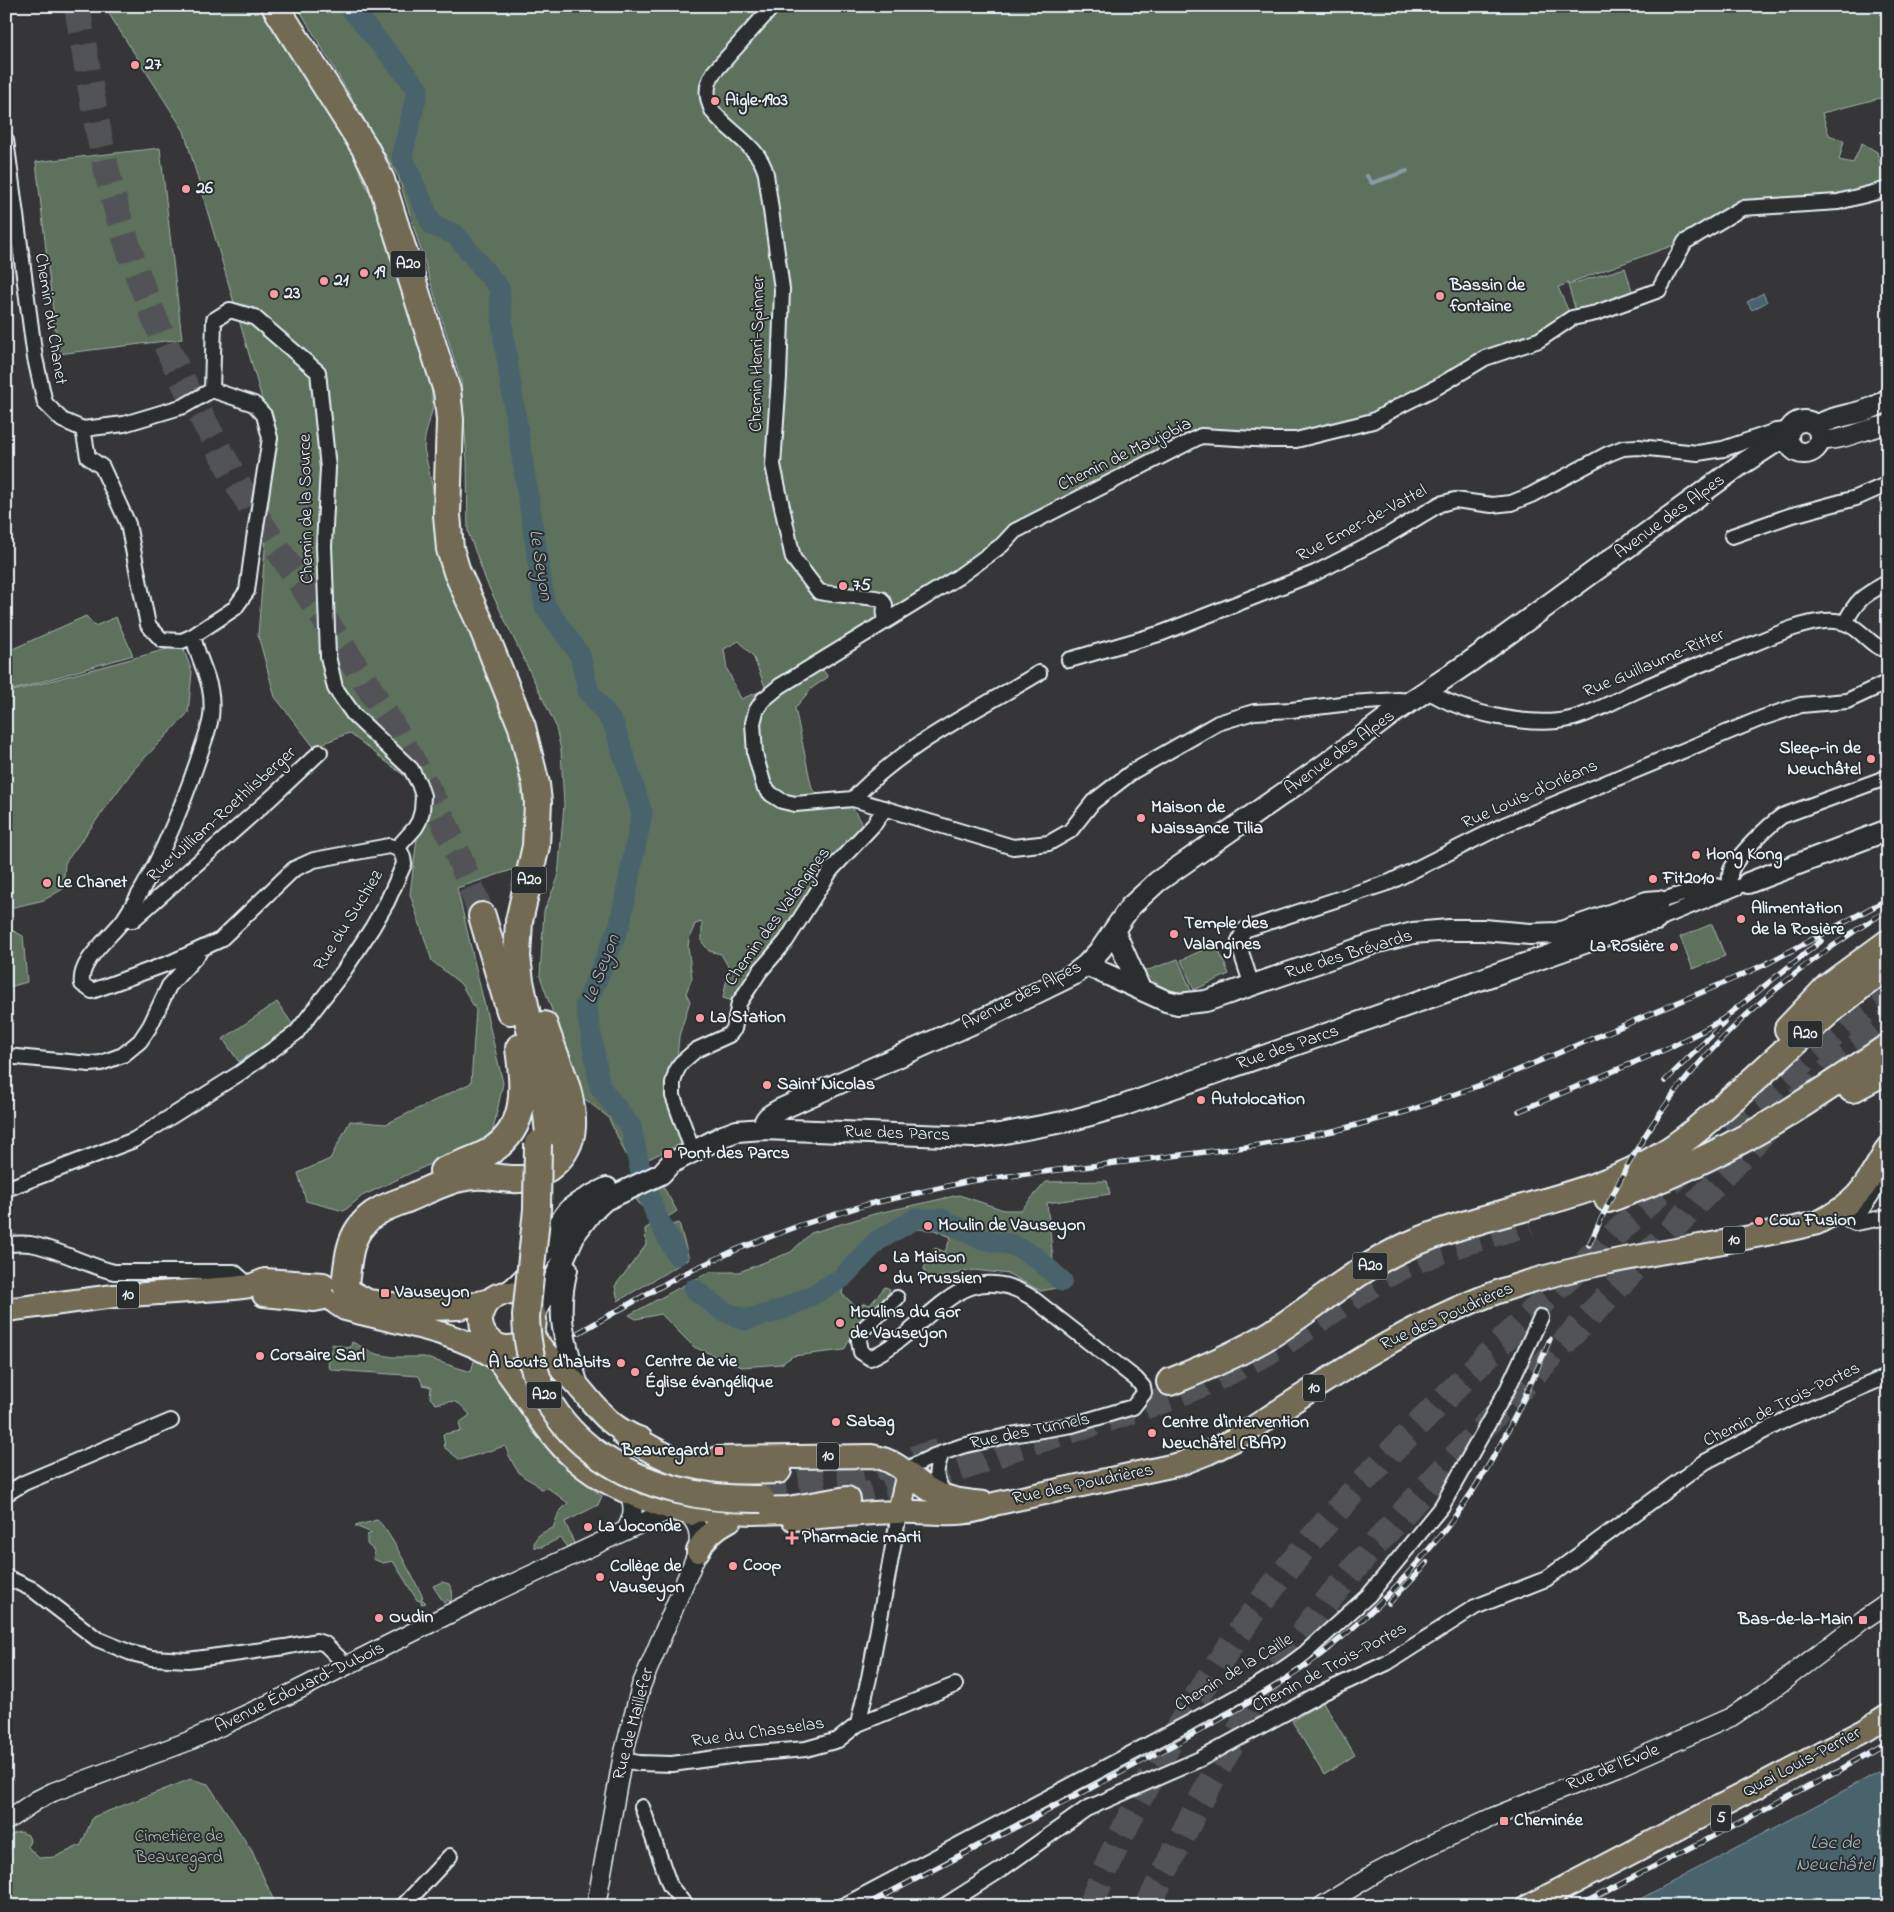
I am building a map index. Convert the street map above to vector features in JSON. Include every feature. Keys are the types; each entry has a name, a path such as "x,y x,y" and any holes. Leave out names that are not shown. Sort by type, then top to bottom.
{"highway":[{"name":"A20","path":"275,6 365,148 381,180 447,391 450,420 447,508 450,549 457,572 482,627 522,727 533,766 537,793 536,846 519,921 518,956 520,981 546,1105 544,1144"},
{"path":"334,1289 355,1236 365,1221 379,1210 461,1178 484,1176 520,1179 535,1176 553,1165 566,1149 570,1138 572,1115 567,1090 538,1006 530,960 531,927 544,878 550,838 551,804 548,770 532,712 516,679 482,627"},
{"name":"A20","path":"482,916 544,1144 551,1192 540,1305 540,1335 546,1365 563,1400 589,1431 607,1445 641,1466 700,1482 725,1485 767,1485 736,1471 691,1465 677,1461 655,1452 625,1434"},
{"name":"A20","path":"1726,1105 1786,1030 1814,1001 1860,962 1888,943"},
{"name":"A20","path":"1170,1382 1212,1365 1271,1334 1350,1278 1406,1247 1436,1234 1468,1224 1589,1190 1628,1174 1678,1144 1753,1082 1822,1018 1888,966"},
{"path":"1530,1223 1584,1208 1637,1189 1666,1178 1715,1154 1790,1112 1888,1047"},
{"path":"334,1289 335,1244 346,1224 357,1213 373,1202 496,1148 507,1135 516,1121 522,1102 523,1076 519,1048"},
{"path":"1830,1102 1888,1070"},
{"path":"679,1510 752,1511 796,1509 847,1500"}],"main road":[{"path":"1818,433 1812,422 1802,421 1793,425 1789,432 1790,444 1802,453 1811,451 1815,449 1818,433 1831,419 1869,411 1888,399"},
{"name":"Avenue des Alpes","path":"763,1129 767,1118 779,1110 987,1017 1072,975 1086,965 1130,908 1157,882 1324,766 1392,714 1421,696 1739,466 1789,432"},
{"name":"Avenue des Alpes","path":"1739,466 1802,453"},
{"name":"Rue des Parcs","path":"1739,886 1888,830"},
{"name":"Rue des Brévards","path":"1086,965 1166,1001 1186,1004 1206,1001 1374,944 1413,933 1483,930 1530,934 1558,933 1647,902 1663,911"},
{"name":"Rue des Parcs","path":"533,1323 570,1243 582,1224 605,1200 658,1163 671,1163 723,1136 737,1131 763,1129 973,1137 1000,1134 1089,1116 1316,1039 1641,923 1663,911"},
{"path":"1114,930 1140,989"},
{"name":"10","path":"1836,1213 1852,1202 1864,1187 1888,1147"},
{"name":"Rue des Parcs","path":"334,1289 368,1301 430,1309 459,1308 498,1297 520,1283 542,1256 562,1219 570,1210 594,1194 632,1182"},
{"name":"Rue des Poudrières","path":"679,1510 712,1520 758,1522 899,1512 950,1514 980,1511 994,1504 1180,1464 1234,1440 1383,1346 1442,1316 1520,1284 1584,1267 1798,1228 1817,1223 1836,1213"},
{"name":"Rue des Parcs","path":"570,1243 561,1302 561,1320 563,1336 578,1386"},
{"name":"10","path":"6,1310 114,1296 250,1286 266,1280 334,1289 345,1309 454,1338 485,1350 497,1359 566,1452 583,1467 608,1483 630,1493 679,1510"},
{"path":"516,1294 530,1305 533,1323 519,1344 511,1346 498,1345 488,1338 484,1332 482,1315 484,1307 498,1297 516,1294"},
{"name":"10","path":"412,1327 431,1322 442,1322 484,1332"},
{"name":"10","path":"533,1323 549,1358 578,1386 606,1419 625,1434 702,1457 730,1459 872,1456 888,1460 930,1490 946,1496 994,1504"},
{"name":"10","path":"511,1346 530,1384 538,1414"},
{"path":"538,1414 542,1401 550,1392 559,1388 578,1386"},
{"path":"899,1512 908,1473"},
{"path":"698,1551 712,1531 730,1520"},
{"name":"Quai Louis-Perrier","path":"1529,1906 1866,1730 1888,1716"},
{"name":"5","path":"1553,1906 1838,1757 1888,1728"}],"street":[{"name":"Chemin Henri-Spinner","path":"773,6 714,72 709,79 707,92 713,112 755,153 764,166 766,174 782,289 773,465 793,558 820,592 841,596 865,596 881,599 885,605 884,621"},
{"name":"Chemin du Chanet","path":"6,140 35,358 45,403 62,420 84,429"},
{"name":"Chemin de Maujobia","path":"885,808 853,799 795,804 782,801 771,794 764,786 755,754 753,723 756,711 763,700 780,686 958,577 1002,545 1015,531 1201,436 1296,440 1373,421 1401,404 1437,388 1485,358 1539,340 1572,318 1596,313 1659,290 1685,242 1742,208 1838,202 1888,189"},
{"name":"Chemin de la Source","path":"212,390 214,320 230,310 254,316 318,372 328,468 324,546 328,656 335,688 354,715 412,769 419,784 423,796 419,821 397,848"},
{"path":"212,390 254,404 264,416 270,438 247,591 235,608 194,636 182,641 162,640 148,625 128,524 102,467 88,457 84,429 124,424 184,406 212,390"},
{"path":"1818,433 1835,440 1874,427 1888,425"},
{"name":"Rue Emer-de-Vattel","path":"1069,660 1162,633 1315,573 1385,537 1440,504 1455,500 1492,505 1511,503 1531,495 1623,448 1638,447 1698,453 1723,450 1776,431 1789,432"},
{"path":"1732,536 1789,516 1856,498 1888,484"},
{"path":"1845,623 1853,607 1861,598 1888,582"},
{"name":"Rue Guillaume-Ritter","path":"1421,696 1493,715 1533,722 1558,721 1580,715 1674,674 1768,638 1820,622 1845,623 1856,628 1883,650 1888,650"},
{"path":"123,920 154,870 184,802 211,719 208,676 196,648 194,636"},
{"path":"853,799 869,781 939,730 1039,673"},
{"name":"Rue Louis-d'Orléans","path":"1252,986 1239,942 1244,930 1390,882 1504,825 1762,718 1801,706 1847,701 1888,682"},
{"path":"885,808 1013,846 1049,842 1070,831 1093,802 1132,772 1218,723 1254,712 1291,710 1350,702 1398,700 1421,696"},
{"name":"Rue William-Roethlisberger","path":"123,920 132,920 267,802 320,752"},
{"path":"1663,911 1713,886 1739,886 1732,869 1759,835 1777,819 1806,806 1888,777"},
{"name":"Chemin des Valangines","path":"692,1152 672,1096 672,1083 681,1063 696,1050 729,1035 734,1030 739,1003 760,971 786,941 831,870 875,824 885,808"},
{"name":"Rue du Suchiez","path":"6,1188 134,1140 240,1072 296,1033 343,972 387,902 404,864 402,855 397,848 380,847 314,860 294,869 220,940 203,949 92,990 82,984 81,976 85,965 123,920"},
{"name":"Rue des Parcs","path":"1663,911 1739,886"},
{"path":"6,1056 90,1064 101,1063 123,1055 146,1034 169,986 203,949"},
{"path":"1836,1213 1863,1208 1888,1171"},
{"path":"1836,1213 1855,1223 1888,1217"},
{"path":"6,1244 27,1244 46,1248 96,1268 114,1272 234,1272 250,1286"},
{"name":"Rue des Tunnels","path":"897,1298 862,1330 859,1340 861,1352 870,1358 884,1352 950,1297 966,1287 982,1283 996,1283 1019,1289 1039,1303 1143,1387 1144,1393 1133,1408 1072,1424 962,1446 915,1465 908,1473"},
{"name":"Chemin de la Caille","path":"843,1906 1189,1723 1295,1662 1369,1595 1442,1506 1508,1388 1541,1317"},
{"name":"Chemin de Trois-Portes","path":"944,1906 999,1871 1086,1808 1200,1759 1322,1694 1387,1663 1475,1607 1546,1579 1705,1462 1787,1419 1888,1376"},
{"path":"6,1494 24,1483 171,1421"},
{"path":"942,1453 936,1474 938,1485 946,1496"},
{"path":"625,1531 633,1516 634,1508 630,1493"},
{"path":"679,1510 698,1526 698,1551"},
{"name":"Avenue Édouard-Dubois","path":"6,1821 37,1800 54,1792 188,1741 347,1666 469,1604 625,1531 679,1510"},
{"path":"858,1724 869,1678 899,1512"},
{"name":"Rue de Maillefer","path":"596,1906 622,1760 641,1686 698,1551"},
{"path":"6,1577 32,1589 97,1639 131,1653 152,1658 188,1660 316,1641 325,1644 347,1666"},
{"name":"Rue de l'Evole","path":"1322,1906 1376,1873 1420,1850 1493,1817 1618,1767 1731,1717 1770,1691 1888,1603"},
{"name":"Rue du Chasselas","path":"622,1760 639,1763 672,1764 745,1754 806,1749 838,1740 858,1724 955,1685"},
{"path":"642,1807 670,1886 686,1906"},
{"path":"403,1906 450,1856"},
{"path":"808,1906 818,1906"}],"green space":[{"path":"104,6 260,6 353,156 377,210 430,378 433,407 425,437 424,449 433,489 439,562 510,727 526,819 521,867 457,888 503,1083 492,1135 362,1196 344,1211 306,1201 298,1173 330,1159 350,1121 386,1124 471,1083 476,1010 461,984 432,961 410,894 423,790 349,733 314,747 275,697 258,635 274,440 184,131"},
{"path":"297,6 1888,6 1888,96 1822,113 1829,135 1844,141 1839,160 1853,163 1862,143 1877,152 1887,188 1837,200 1742,206 1685,241 1558,287 1571,317 1374,415 1320,431 1265,438 1198,434 985,555 815,659 828,677 812,688 795,708 812,789 832,806 851,805 863,826 820,878 739,1003 723,998 729,968 721,954 709,951 702,942 702,922 695,924 688,947 692,978 686,993 690,1001 679,1036 676,1072 673,1083 688,1140 632,1167 608,1117 582,1097 540,976 544,911 558,878 564,805 561,750 555,724 487,583 468,532 467,461 461,381 398,176","holes":["739,641 753,656 766,689 741,699 727,669 724,649"]},
{"path":"160,148 182,339 58,354 36,162"},
{"path":"1625,268 1633,294 1576,311 1568,285"},
{"path":"86,616 95,626 116,617 133,655 6,692 6,652"},
{"path":"182,645 192,672 188,713 134,769 65,863 63,889 44,900 6,909 6,693"},
{"path":"1712,924 1725,956 1693,969 1680,937"},
{"path":"6,927 23,936 27,982 6,988"},
{"path":"1216,944 1229,974 1194,990 1181,960"},
{"path":"1178,959 1192,993 1177,992 1166,988 1143,972"},
{"path":"277,1002 293,1025 239,1062 223,1039"},
{"path":"1107,1181 1110,1194 1047,1203 1056,1288 1041,1291 1009,1274 974,1270 926,1280 924,1268 935,1248 945,1252 951,1237 934,1230 910,1229 885,1241 845,1279 842,1294 857,1307 865,1303 870,1305 885,1287 890,1289 886,1303 855,1330 844,1350 793,1356 781,1364 742,1367 694,1347 661,1314 636,1319 629,1315 710,1272 739,1272 791,1252 811,1233 874,1214 959,1195 1004,1210 1021,1210 1046,1182"},
{"path":"661,1183 677,1211 668,1217 671,1225 679,1223 689,1259 618,1301 615,1286 646,1245 645,1229 655,1222 634,1197"},
{"path":"352,1342 376,1354 393,1357 424,1357 471,1372 474,1361 479,1358 506,1383 531,1429 558,1462 602,1496 598,1505 565,1522 575,1545 567,1547 560,1538 542,1547 534,1547 537,1537 553,1528 559,1512 568,1503 548,1488 540,1489 524,1477 513,1463 505,1446 460,1460 445,1448 443,1434 461,1431 459,1423 470,1415 458,1403 436,1404 430,1398 431,1387 423,1385 419,1376 333,1370 328,1367 332,1344 350,1348"},
{"path":"377,1520 394,1543 423,1597 421,1598 426,1603 421,1604 421,1601 417,1600 393,1561 383,1563 373,1559 374,1551 367,1544 367,1535 372,1533 355,1526"},
{"path":"442,1582 449,1584 451,1589 452,1596 450,1602 448,1600 444,1603 433,1586"},
{"path":"1323,1702 1355,1755 1324,1775 1292,1721"},
{"name":"Cimetière de Beauregard","path":"191,1779 208,1784 252,1851 276,1906 6,1906 6,1839 15,1833 21,1832 28,1835 30,1840 28,1847 39,1858 55,1857 81,1845 93,1817"}],"water":[{"path":"1763,293 1767,302 1752,310 1747,302"},
{"name":"Lac de Neuchâtel","path":"1888,1767 1888,1906 1627,1906"}],"waterway":[{"name":"Le Seyon","path":"349,6 418,89 402,156 432,225 456,235 499,288 504,340 545,606 580,655 588,690 614,725 642,813 620,924 586,1005 600,1087 631,1127 641,1173 656,1215 677,1255"},
{"path":"1367,176 1372,183 1407,171"},
{"name":"Le Seyon","path":"694,1289 721,1310 745,1320 778,1311 809,1297 842,1278 877,1241 915,1219 941,1219 981,1239 1013,1245 1035,1257 1062,1281"}],"tunnel":[{"path":"77,6 96,121 108,178 140,281 169,352 191,397 254,512 363,678 419,773 461,861 482,916"},
{"path":"1090,1906 1129,1819 1151,1776 1200,1692 1254,1612 1327,1521 1424,1419 1597,1250 1808,1057 1840,1030 1888,995"},
{"path":"1798,1099 1888,1021"},
{"path":"1148,1906 1206,1791 1249,1715 1272,1678 1321,1609 1425,1489 1768,1128"},
{"path":"847,1500 936,1477 1013,1448 1170,1398 1217,1378 1278,1347 1385,1276 1412,1262 1466,1242 1530,1223"},
{"path":"760,1486 831,1477 876,1468 945,1450"}],"railway":[{"path":"578,1333 679,1276 738,1249 801,1225 865,1205 970,1181 1254,1146 1338,1130 1408,1111 1497,1079 1719,985 1766,964 1888,899"},
{"path":"1589,1245 1617,1187 1648,1131 1698,1065 1755,1007 1787,980 1853,932 1888,910"},
{"path":"1519,1111 1666,1049 1702,1031 1723,1019 1821,941"},
{"path":"1665,1081 1724,1023"},
{"path":"864,1906 1138,1764 1259,1697 1324,1652 1345,1635 1383,1600 1418,1562 1470,1495 1514,1419 1550,1339"},
{"path":"1389,1603 1427,1563"},
{"path":"1578,1906 1833,1774 1888,1742"}],"place":[{"name":"27","path":"135,65"},
{"name":"Aigle·1903","path":"715,101"},
{"name":"26","path":"186,189"},
{"name":"19","path":"364,273"},
{"name":"21","path":"324,281"},
{"name":"23","path":"274,294"},
{"name":"Bassin de fontaine","path":"1440,296"},
{"name":"75","path":"843,586"},
{"name":"Sleep-in de Neuchâtel","path":"1871,759"},
{"name":"Maison de Naissance Tilia","path":"1141,818"},
{"name":"Hong Kong","path":"1696,855"},
{"name":"Fit2010","path":"1653,879"},
{"name":"Le Chanet","path":"47,883"},
{"name":"Alimentation de la Rosière","path":"1741,919"},
{"name":"Temple des Valangines","path":"1174,934"},
{"name":"La Rosière","path":"1674,947"},
{"name":"La Station","path":"700,1018"},
{"name":"Saint Nicolas","path":"767,1085"},
{"name":"Autolocation","path":"1201,1100"},
{"name":"Pont des Parcs","path":"668,1154"},
{"name":"Cow Fusion","path":"1759,1221"},
{"name":"Moulin de Vauseyon","path":"928,1226"},
{"name":"La Maison du Prussien","path":"883,1268"},
{"name":"Vauseyon","path":"385,1293"},
{"name":"Moulins du Gor de Vauseyon","path":"840,1323"},
{"name":"Corsaire Sarl","path":"260,1356"},
{"name":"À bouts d'habits","path":"621,1363"},
{"name":"Centre de vie Église évangélique","path":"635,1372"},
{"name":"Sabag","path":"836,1422"},
{"name":"Centre d'intervention Neuchâtel (BAP)","path":"1152,1433"},
{"name":"Beauregard","path":"719,1451"},
{"name":"La Joconde","path":"588,1527"},
{"name":"Pharmacie marti","path":"792,1538"},
{"name":"Coop","path":"733,1566"},
{"name":"Collège de Vauseyon","path":"600,1577"},
{"name":"Oudin","path":"379,1618"},
{"name":"Bas-de-la-Main","path":"1863,1620"},
{"name":"Cheminée","path":"1504,1821"}]}
